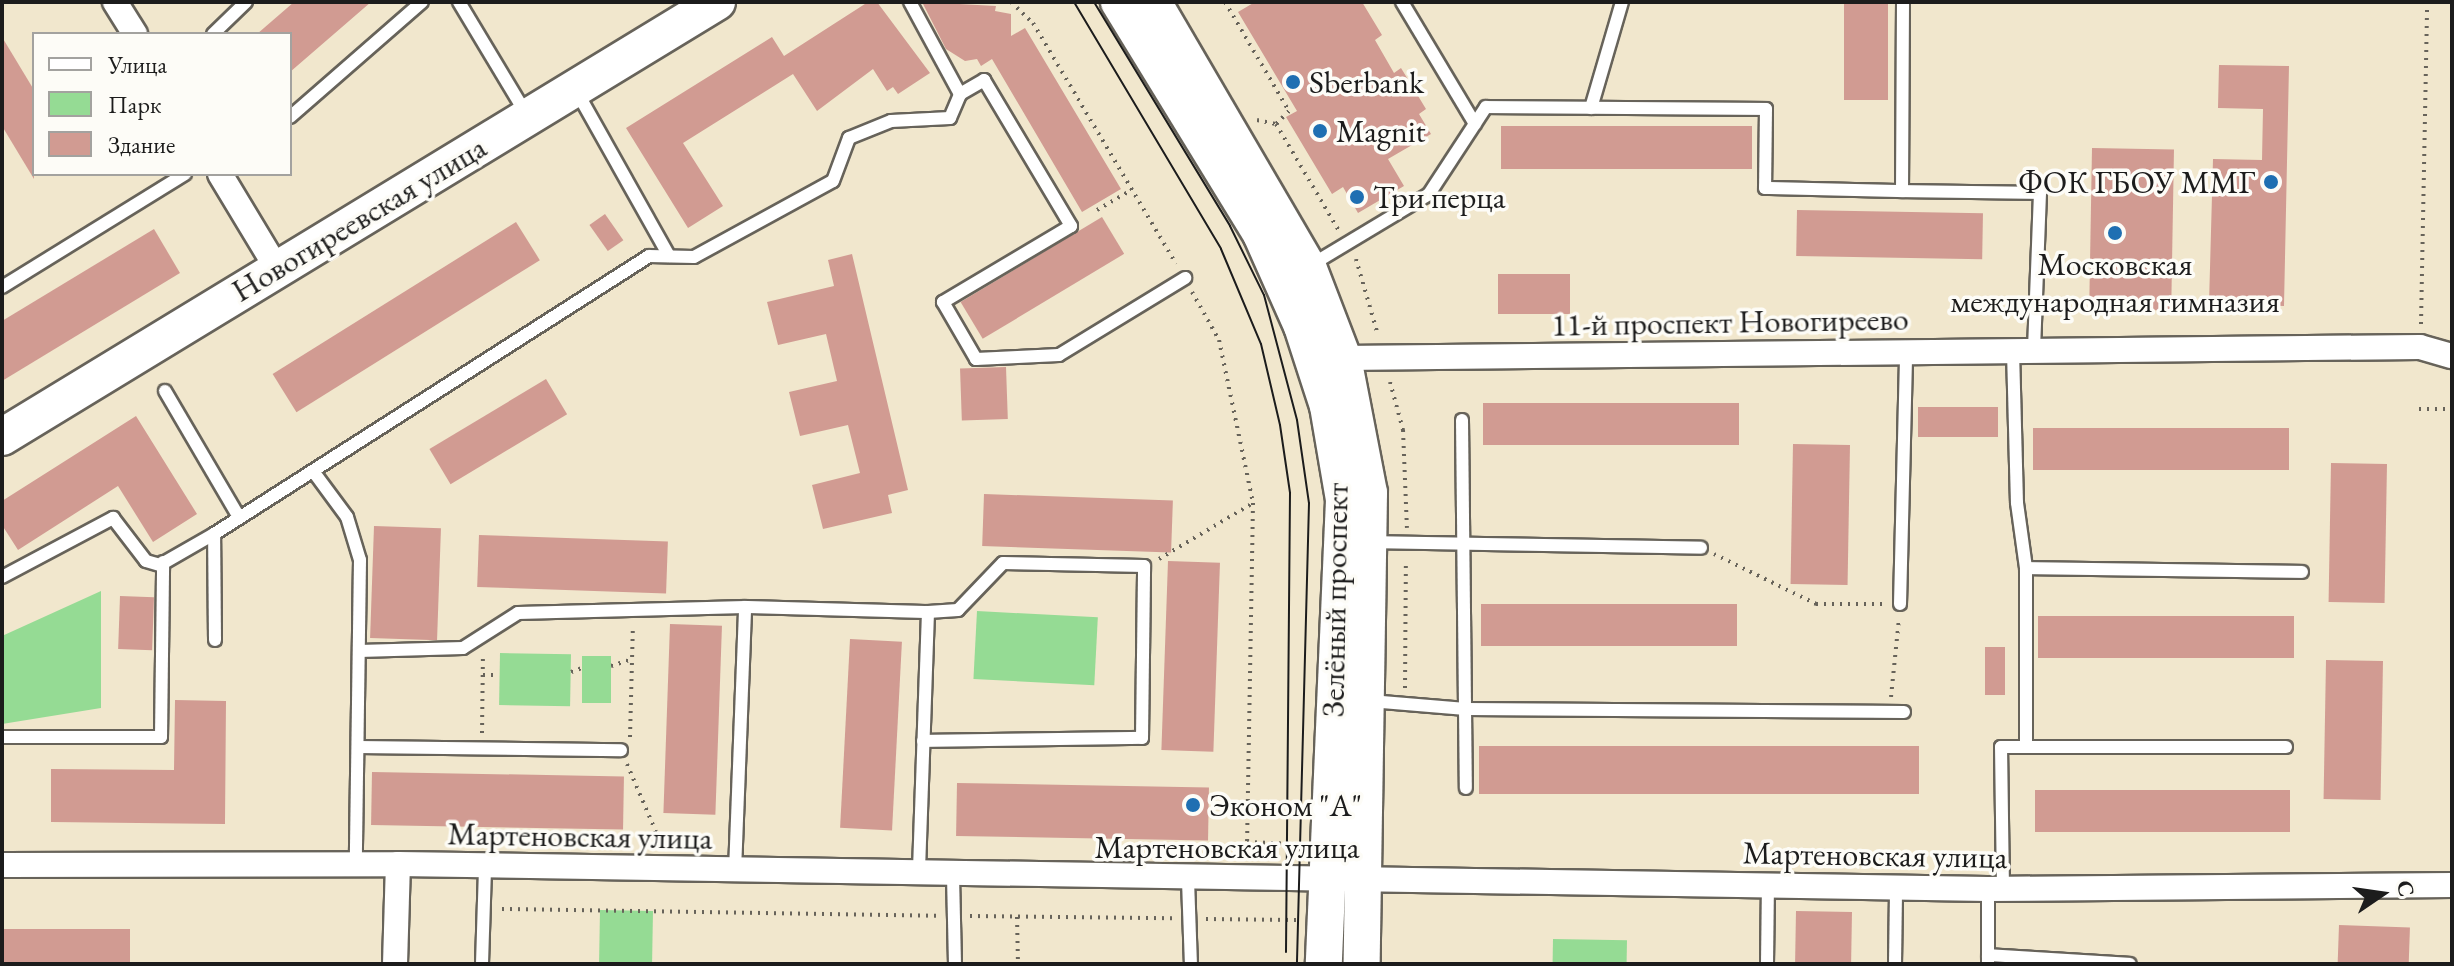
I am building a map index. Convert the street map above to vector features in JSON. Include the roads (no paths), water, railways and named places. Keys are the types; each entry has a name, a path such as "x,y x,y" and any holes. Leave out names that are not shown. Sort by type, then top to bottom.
{"main road":[{"name":"Новогиреевская улица","path":"2,437 276,267 717,2"},
{"name":"Зелёный проспект","path":"1119,2 1261,234 1302,326 1328,406 1344,500 1324,964"},
{"name":"Зелёный проспект","path":"1153,2 1308,267 1343,358 1369,493 1362,964"}],"street":[{"path":"115,2 134,32"},
{"path":"221,176 276,267"},
{"name":"11-й проспект Новогиреево","path":"1343,358 2420,347 2452,356"},
{"path":"395,964 398,864"},
{"name":"Мартеновская улица","path":"2,865 398,864 1188,880 1995,889 2452,885"}],"lane":[{"path":"215,32 246,2"},
{"path":"292,115 422,2"},
{"path":"459,2 528,118"},
{"path":"910,2 960,94"},
{"path":"1402,2 1475,124"},
{"path":"1591,108 1622,2"},
{"path":"1902,191 1903,2"},
{"path":"2,577 113,518 146,561 163,562 214,534 649,256 694,257 833,181 849,138 891,121 950,118 960,94 984,80 1071,226 943,302 976,359 1059,355 1185,278"},
{"path":"575,90 669,256"},
{"path":"1308,267 1429,194 1486,107 1766,109 1765,188 2040,193 2024,351 2017,503 2026,568 2026,747"},
{"path":"2,287 182,176"},
{"path":"1900,604 1906,352"},
{"path":"165,391 239,517"},
{"path":"1462,420 1466,788"},
{"path":"313,471 347,517 357,541 356,864"},
{"path":"214,534 215,640"},
{"path":"1368,542 1701,548"},
{"path":"2,737 161,737 163,562"},
{"path":"359,651 444,652 463,648 483,632 518,613 745,607 928,612 958,610 1003,563 1144,566 1142,738 923,741"},
{"path":"2026,568 2302,572"},
{"path":"735,871 745,607"},
{"path":"919,875 928,612"},
{"path":"1366,701 1466,709 1904,712"},
{"path":"358,747 621,750"},
{"path":"2130,964 1988,959 1995,889 2001,747 2286,747"},
{"path":"482,964 485,866"},
{"path":"953,876 955,964"},
{"path":"1188,880 1191,964"},
{"path":"1767,964 1768,886"},
{"path":"1895,964 1896,888"}],"tram line":[{"path":"1074,2 1221,249 1261,344 1280,425 1290,493 1286,952"},
{"path":"1094,2 1230,226 1264,295 1297,420 1309,503 1297,964"}],"place":[{"name":"Sberbank","path":"1293,82"},
{"name":"Magnit","path":"1320,131"},
{"name":"ФОК ГБОУ ММГ","path":"2271,182"},
{"name":"Три перца","path":"1357,197"},
{"name":"Московская международная гимназия","path":"2115,233"},
{"name":"Эконом \"А\"","path":"1193,805"}]}
